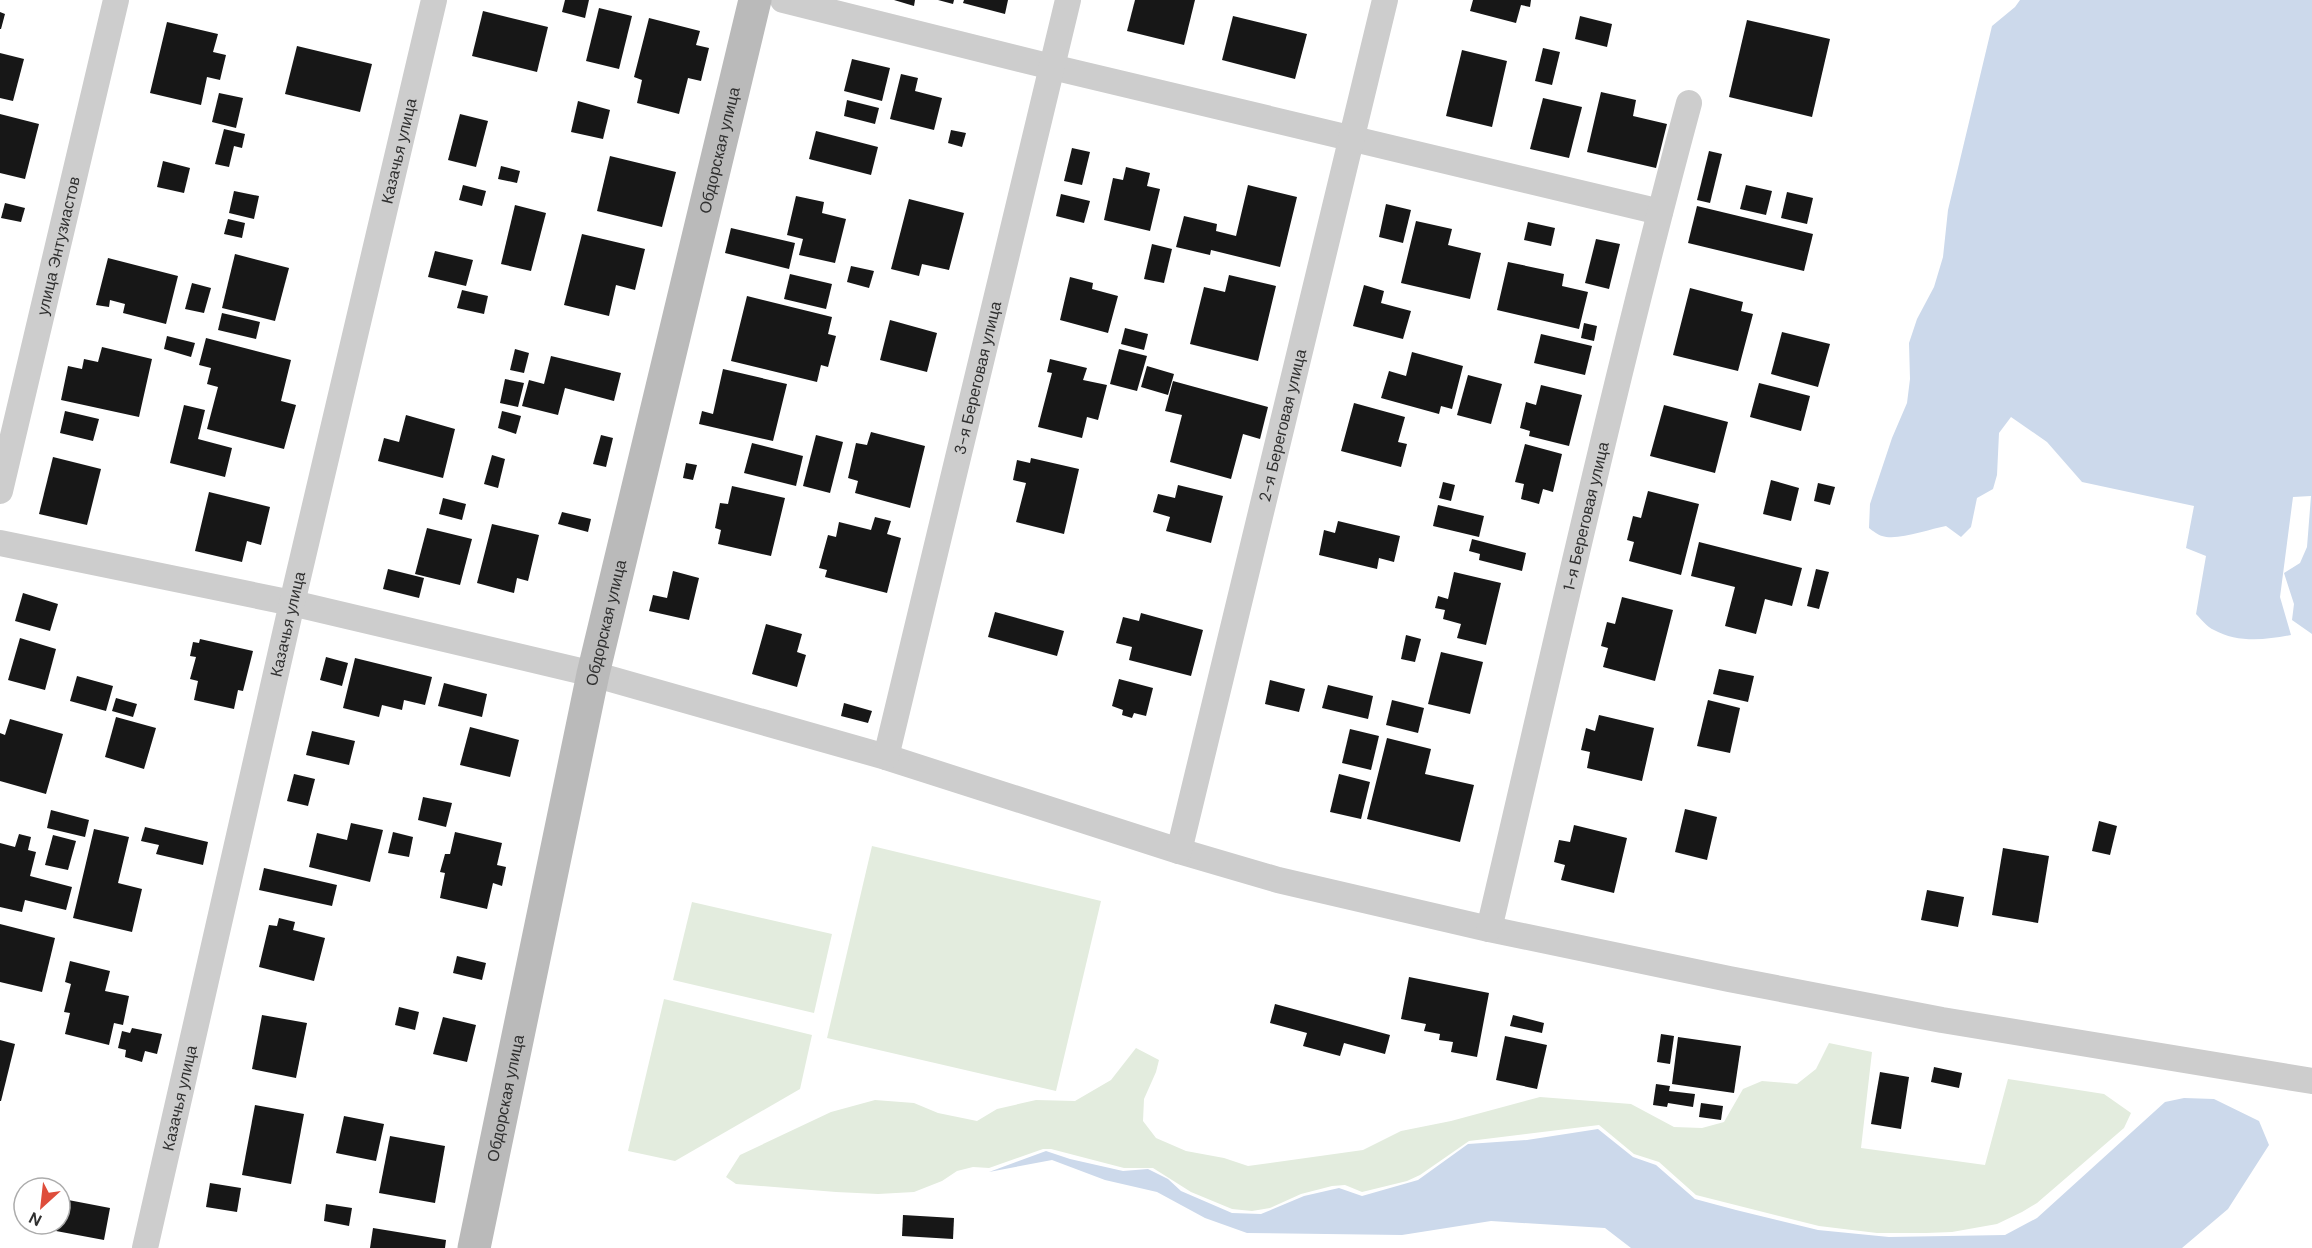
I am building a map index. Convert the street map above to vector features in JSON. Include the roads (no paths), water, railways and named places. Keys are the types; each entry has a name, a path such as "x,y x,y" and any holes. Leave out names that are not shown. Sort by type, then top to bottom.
{"street":[{"name":"улица Энтузиастов","path":"0,491 116,0"},
{"name":"Казачья улица","path":"145,1248 292,603 434,0"},
{"name":"Обдорская улица","path":"474,1248 593,675 755,0"},
{"path":"783,0 1052,67 1660,212"},
{"name":"3-я Береговая улица","path":"886,757 1068,0"},
{"name":"2-я Береговая улица","path":"1179,851 1385,0"},
{"name":"1-я Береговая улица","path":"1489,929 1601,451 1689,103"},
{"path":"0,543 292,603 593,675 886,757 1179,851 1278,880 1489,929 1942,1020 2312,1082"}],"water":[{"path":"2020,0 2312,0 2312,634 2292,620 2294,604 2284,573 2300,563 2307,547 2311,496 2293,497 2280,597 2291,635 2262,639 2232,637 2211,629 2196,614 2206,556 2186,548 2194,506 2082,482 2047,442 2011,417 1999,433 1997,475 1993,489 1977,498 1971,527 1961,537 1946,526 1896,537 1882,536 1869,528 1870,504 1892,438 1907,403 1910,379 1909,343 1917,319 1934,287 1943,257 1948,210 1992,26"},
{"path":"2184,1098 2214,1099 2259,1121 2269,1145 2228,1209 2182,1248 1631,1248 1605,1228 1491,1221 1402,1235 1247,1233 1205,1218 1157,1192 1105,1180 1052,1160 989,1172 1046,1151 1123,1171 1148,1169 1168,1179 1181,1191 1232,1213 1261,1214 1304,1196 1339,1188 1362,1196 1418,1180 1468,1144 1527,1140 1598,1129 1633,1157 1656,1165 1695,1199 1736,1210 1818,1230 1889,1237 2005,1235 2037,1218 2165,1102"}]}
